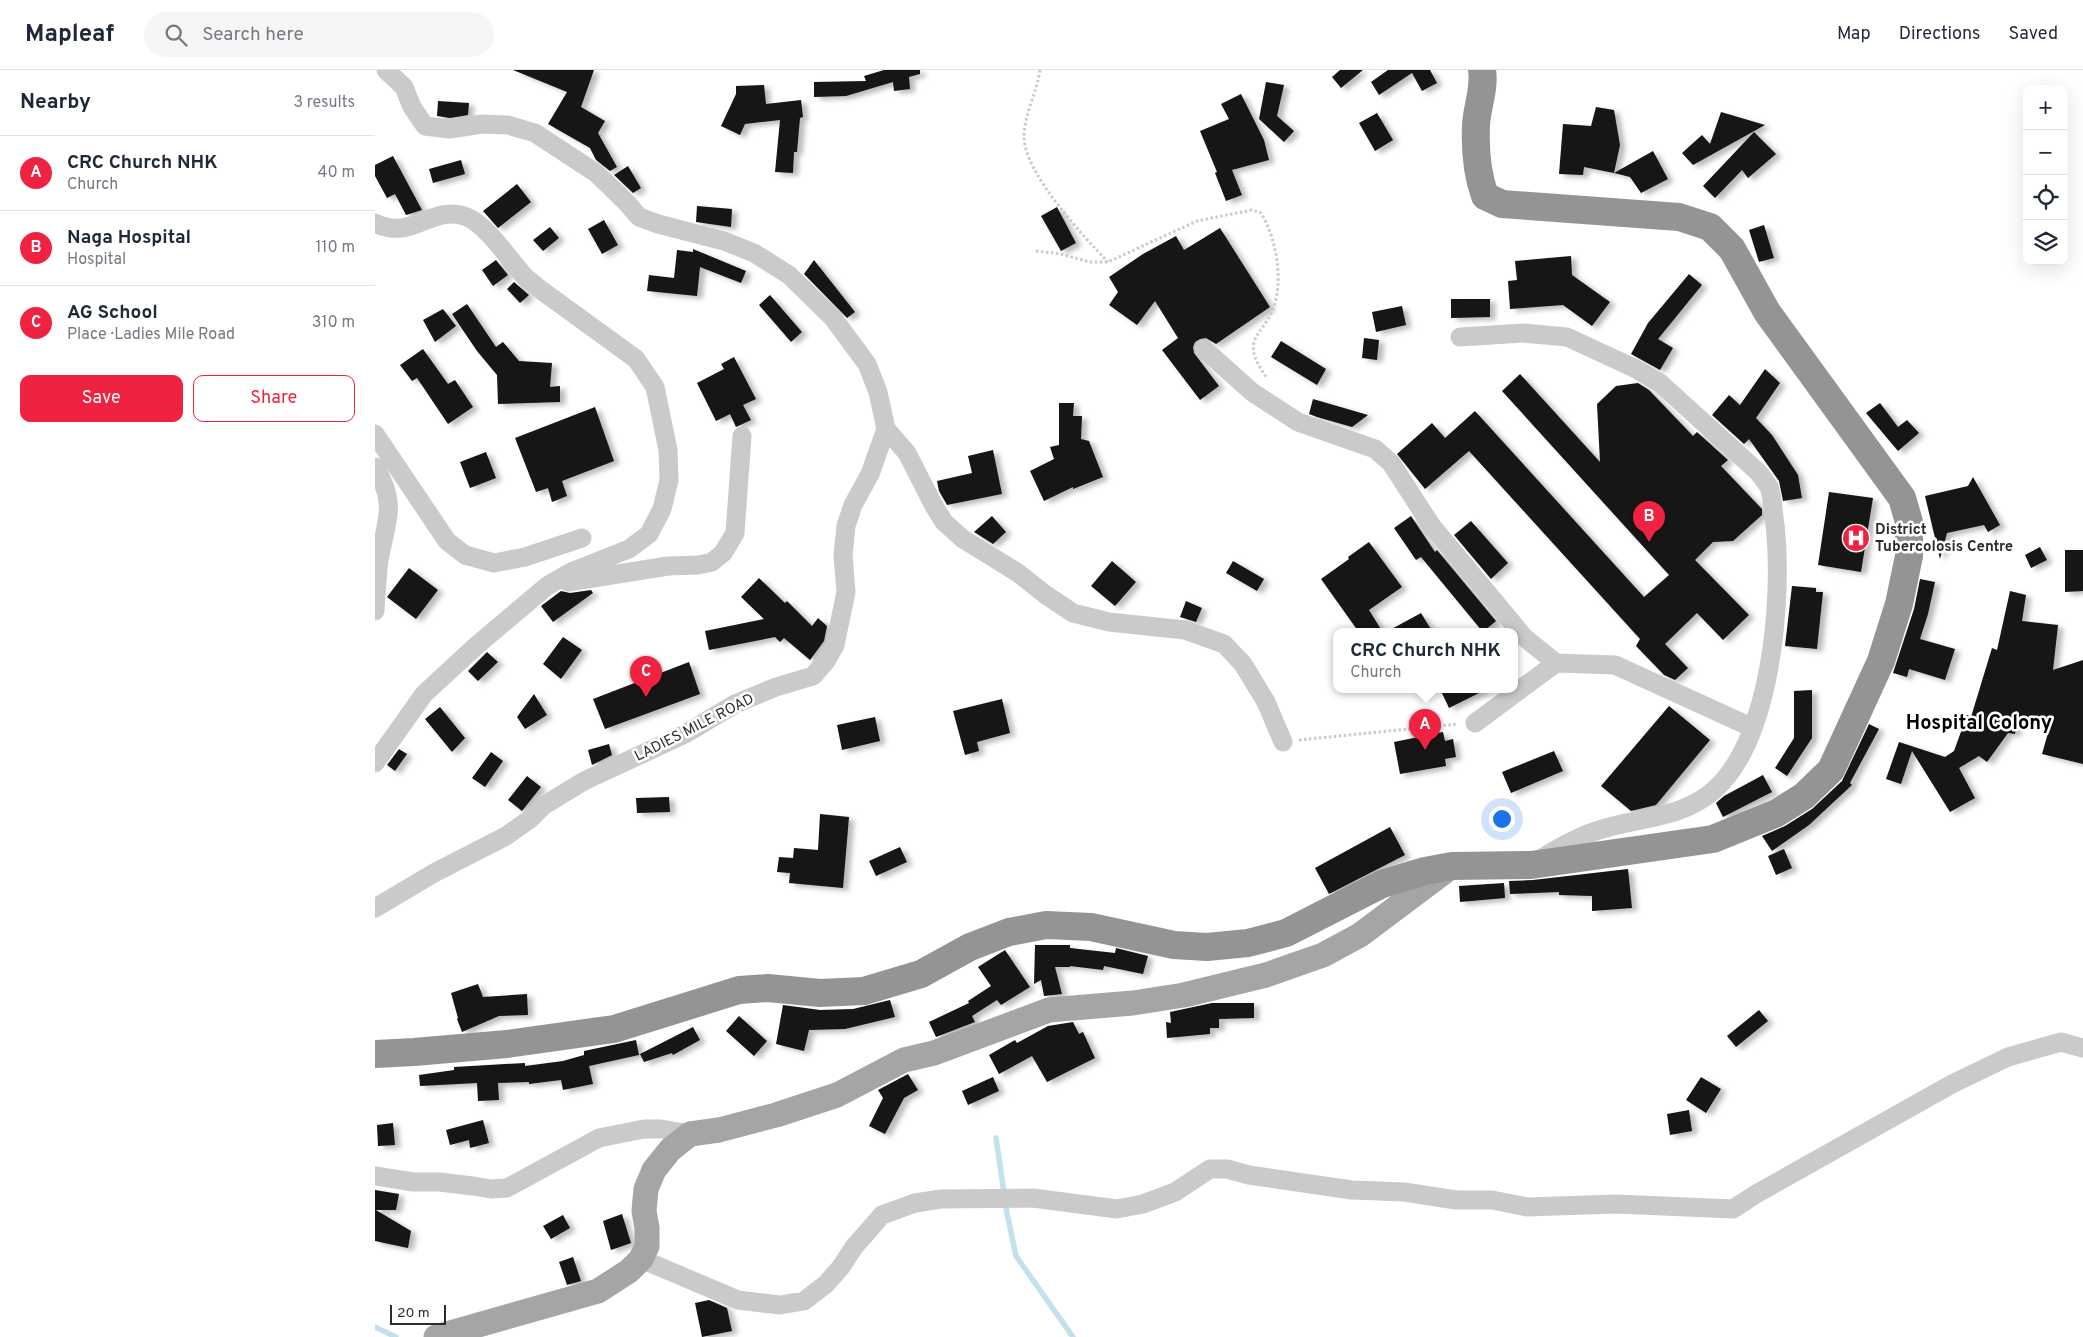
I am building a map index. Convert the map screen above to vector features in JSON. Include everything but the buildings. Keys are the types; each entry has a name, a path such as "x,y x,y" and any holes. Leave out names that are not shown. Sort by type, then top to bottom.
{"highway":[{"path":"375,1054 507,1044 614,1029 739,990 768,988 820,993 864,991 921,974 970,947 1009,932 1046,925 1091,927 1174,944 1207,946 1248,943 1286,933 1382,884 1425,871 1453,866 1531,865 1713,839 1777,813 1804,796 1831,770 1881,661 1899,604 1909,556 1909,522 1902,498 1767,312 1732,249 1710,226 1679,217 1502,204 1485,196 1479,180 1476,125 1483,80 1482,70"}],"main road":[{"path":"437,1337 598,1291 629,1271 641,1259 647,1246 647,1228 644,1211 646,1189 654,1170 690,1134 719,1130 757,1120 837,1095 903,1060 934,1053 1049,1010 1133,1003 1184,995 1266,975 1315,958 1360,935 1453,866"}],"street":[{"path":"386,70 404,87 412,107 425,126 450,129 482,124 508,125 535,133 596,173 639,217 724,242 754,253 789,276 833,318 867,364 878,392 886,429 907,453 944,522 963,539 1017,573 1045,595 1073,613 1109,622 1185,630 1225,644 1243,664 1261,694 1283,742"},
{"path":"375,223 388,229 402,229 440,214 455,213 469,218 489,235 527,278 541,290 636,359 655,387 668,450 669,480 662,509 649,534 629,549 571,572 547,586 475,646 424,694 375,763"},
{"path":"1460,337 1523,333 1567,337 1634,368 1660,383 1758,472 1769,488 1777,549 1778,588 1768,672 1753,728 1732,772 1713,792 1684,810 1597,831 1565,843 1531,865"},
{"path":"1204,349 1252,392 1298,422 1375,449 1391,464 1431,525 1517,628"},
{"name":"LADIES MILE ROAD","path":"375,908 434,873 506,836 530,819 543,806 584,781 685,734 735,704 776,687 813,676 835,645 846,592 843,555 846,526 853,505 870,474 886,429"},
{"path":"375,434 447,541 465,555 494,563 525,557 581,538"},
{"path":"547,586 668,566 698,565 712,562 723,553 735,533 743,436"},
{"path":"375,467 388,498 389,518 379,560 375,611"},
{"path":"1518,630 1556,663 1615,665 1753,728"},
{"path":"1518,691 1556,663"},
{"path":"1475,723 1516,693"},
{"path":"641,1259 738,1300 780,1305 804,1301 826,1284 881,1215 915,1203 941,1199 1033,1198 1117,1209 1143,1204 1175,1192 1210,1169 1227,1168 1249,1175 1352,1190 1404,1192 1456,1200 1492,1200 1527,1207 1616,1204 1733,1209 1756,1194 1952,1084 2008,1057 2061,1042 2083,1048"},
{"path":"375,1176 413,1182 456,1184 491,1189 507,1188 599,1138 644,1129 661,1129 690,1134"}],"path":[{"path":"1040,70 1024,136 1029,157 1039,177 1076,227 1108,262"},
{"path":"1036,251 1061,254 1090,262 1108,262 1197,221 1252,210 1261,213 1268,224 1278,277 1276,299 1270,315 1253,340 1253,352 1257,365 1269,381"},
{"path":"1283,742 1475,723"}],"waterway":[{"path":"996,1138 1007,1213 1016,1256 1073,1337"},
{"path":"375,1327 396,1337"}],"place":[{"name":"District Tubercolosis Centre","path":"1856,538"},
{"name":"Naga Hospital","path":"1649,542"},
{"name":"AG School","path":"646,697"},
{"name":"CRC Church NHK","path":"1425,750"}],"district":[{"name":"Hospital Colony","path":"1979,722"}]}
